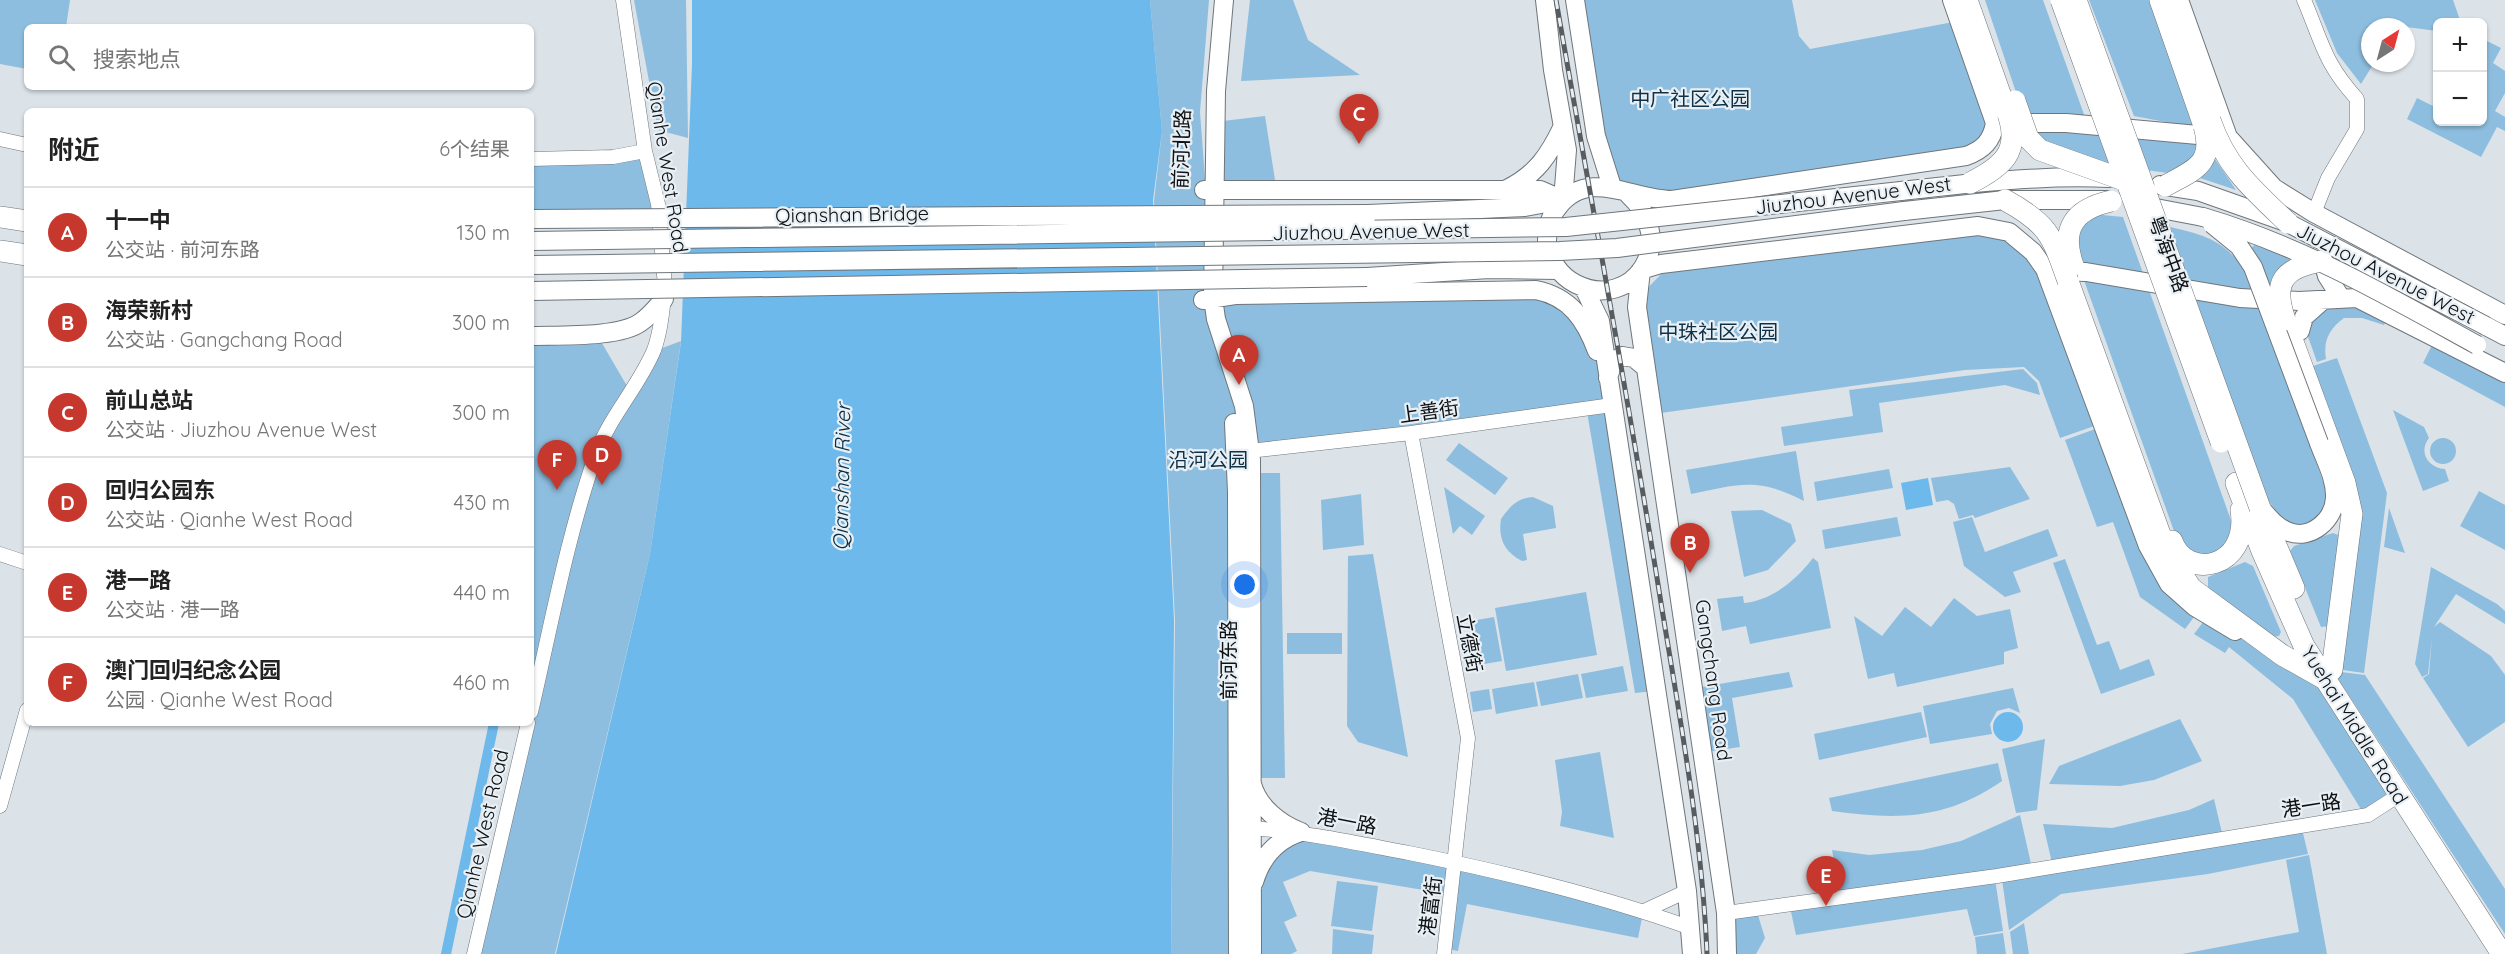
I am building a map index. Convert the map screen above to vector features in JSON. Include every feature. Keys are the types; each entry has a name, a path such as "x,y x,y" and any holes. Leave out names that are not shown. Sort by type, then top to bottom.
{"highway":[{"path":"1967,0 2013,132 2010,151 1996,168 1970,183"},
{"path":"1977,0 2005,110 2040,150 2121,179"},
{"name":"粤海中路","path":"2061,0 2236,483"},
{"name":"粤海中路","path":"2076,0 2260,508"},
{"path":"2160,0 2206,121 2226,158 2234,170 2288,223"},
{"path":"2165,186 2191,171 2204,159 2208,150 2206,121 2168,0"},
{"path":"2005,200 2033,217 2053,238 2073,281 2174,547 2189,561 2204,564 2218,563 2231,555 2238,545 2242,521 2236,483"},
{"path":"2111,201 2084,211 2070,228 2069,250 2073,281 2165,548 2191,588 2282,655 2329,675 2352,514 2346,483 2293,326 2278,295 2284,278 2300,266 2322,261"},
{"path":"0,217 24,221"},
{"path":"0,251 24,255"},
{"name":"Yuehai Middle Road","path":"2236,483 2262,551 2300,636 2505,934"},
{"name":"Yuehai Middle Road","path":"2260,508 2329,675 2399,795 2502,954"}],"main road":[{"name":"前河北路","path":"1208,190 1203,138 1212,0"},
{"name":"前河北路","path":"1207,299 1208,190 1224,0"},
{"path":"1545,0 1567,150 1563,200"},
{"path":"1575,0 1596,136 1620,190 1641,206 1649,221 1652,238 1650,255 1641,270 1628,282 1614,289 1599,291 1584,288 1570,281 1558,270 1549,249 1548,226 1554,212 1563,200 1578,190 1594,186 1620,190 1656,200 1672,200 1966,156 1980,151 1993,135 2005,110"},
{"path":"1952,0 2005,110"},
{"path":"2179,0 2228,137 2245,159 2274,188 2314,213 2505,315"},
{"path":"2005,110 2066,123 2228,137"},
{"path":"1506,190 1536,172 1549,155 1563,126"},
{"name":"Jiuzhou Avenue West","path":"1175,231 1566,227 1970,183 2066,176 2121,179 2209,194 2288,223 2505,336"},
{"path":"1208,190 1540,190 1563,200"},
{"path":"534,219 1368,214 1525,207 1563,200"},
{"name":"Jiuzhou Avenue West","path":"534,265 1617,248 2005,200 2111,201 2179,210 2241,228 2322,261 2505,359"},
{"path":"2314,213 2317,241 2326,273 2341,298"},
{"path":"2203,218 2239,246 2253,267 2334,484 2333,508 2322,525 2304,534 2291,533 2278,527 2260,508"},
{"path":"1641,270 1676,262 1978,226 2009,232 2033,252 2045,269 2148,546 2169,584 2195,607 2282,655"},
{"name":"Qianshan Bridge","path":"534,242 1175,231"},
{"path":"1637,307 1647,284 1676,262"},
{"path":"534,291 1367,277 1489,269 1558,270"},
{"path":"2045,269 2086,272 2240,298 2322,301 2357,298 2373,304 2505,373"},
{"name":"Gangchang Road","path":"1641,270 1637,307 1726,913 1727,954"},
{"path":"1584,288 1600,321 1687,891 1692,954"},
{"path":"1207,299 1235,295 1536,290 1551,293 1573,308 1590,332 1608,378"},
{"path":"534,336 588,335 627,328 639,324 663,299"},
{"name":"前河东路","path":"1207,299 1216,319 1244,406 1249,451 1252,954"},
{"name":"前河东路","path":"1207,299 1236,431 1238,954"},
{"path":"2293,326 2299,301"},
{"path":"2293,326 2322,301"},
{"path":"1608,378 1613,362 1622,356 1634,358 1646,367"},
{"path":"1251,779 1253,789 1266,808 1283,823 1301,832"},
{"path":"1251,907 1258,868 1267,854 1289,836 1301,832"}],"street":[{"name":"Qianhe West Road","path":"535,675 574,528 597,453 607,428 654,350 665,286 658,204 645,151 623,0"},
{"path":"2304,0 2326,59 2338,79 2357,99 2357,129 2328,178 2314,213"},
{"path":"0,139 24,143"},
{"path":"534,159 613,157 645,151"},
{"name":"上善街","path":"1249,451 1411,433 1612,405"},
{"name":"立德街","path":"1411,433 1468,738 1455,862"},
{"path":"0,554 24,562"},
{"path":"0,806 24,721"},
{"name":"Qianhe West Road","path":"474,954 527,726"},
{"name":"港一路","path":"1726,913 1997,876 2368,815 2399,795"},
{"name":"港一路","path":"1251,828 1301,832 1455,862 1644,911 1691,928"},
{"name":"港富街","path":"1444,954 1455,862"},
{"path":"1644,911 1687,891"}],"green space":[{"path":"0,0 70,0 66,24 24,24 24,68 0,64"},
{"path":"634,0 686,0 688,138 658,130"},
{"name":"沿河公园","path":"1150,0 1209,0 1200,112 1214,299 1549,294 1583,324 1606,379 1610,402 1249,451 1251,954 1171,954 1175,621 1154,201 1162,131"},
{"path":"1250,0 1293,0 1308,40 1360,75 1241,81"},
{"name":"中广社区公园","path":"1575,0 1792,0 1799,36 1810,49 1964,20 1999,120 1989,152 1672,200 1612,187"},
{"path":"1985,0 2043,0 2086,120 2023,113"},
{"path":"2089,0 2149,0 2197,128 2134,116"},
{"path":"2315,0 2453,0 2459,18 2433,18 2433,30 2415,28 2415,18 2361,18 2361,72 2368,72 2361,84 2337,53"},
{"path":"2487,41 2501,48 2493,63 2505,71 2505,93 2495,111 2505,117 2505,131 2497,127 2481,157 2407,119 2417,98 2433,106 2433,126 2487,126"},
{"path":"1265,116 1275,180 1222,180 1223,121"},
{"path":"2032,131 2198,140 2196,153 2187,168 2168,173 2086,162 2050,151"},
{"path":"646,152 653,216 534,217 534,166"},
{"path":"2213,156 2236,190 2200,178"},
{"path":"2092,214 2123,217 2233,526 2232,543 2216,556 2195,558 2179,545 2076,258 2075,230"},
{"name":"中珠社区公园","path":"1978,227 2033,252 2100,424 2060,438 2039,381 2024,367 1965,370 1654,414 1642,294 1666,269"},
{"path":"2170,227 2197,234 2217,243 2234,257 2251,279 2326,490 2329,509 2317,521 2296,527 2282,520 2265,496"},
{"path":"2254,245 2289,256 2290,263 2278,271 2270,284 2251,249"},
{"path":"2353,304 2387,318 2384,325 2362,318 2344,318 2328,336 2325,347 2326,359 2317,362 2306,331 2321,308"},
{"path":"599,338 627,386 605,427 538,673 534,672 534,339"},
{"path":"681,341 650,554 555,954 478,954 531,726 534,726 534,714 577,529 599,455 657,350"},
{"path":"2434,341 2505,377 2505,407 2423,363"},
{"path":"2337,358 2387,493 2364,673 2335,669 2349,551 2313,366"},
{"path":"2023,369 2037,383 2040,395 2005,385 1879,403 1883,432 1784,446 1781,427 1853,416 1849,390"},
{"path":"1609,409 1654,691 1635,693 1587,412"},
{"path":"2393,410 2424,427 2429,438 2424,449 2426,458 2434,466 2445,469 2449,481 2423,491"},
{"path":"2098,428 2197,613 2185,629 2140,597 2113,522 2097,527 2065,440"},
{"path":"2443,438 2452,442 2456,451 2452,460 2443,464 2434,460 2430,451 2434,442"},
{"path":"1459,443 1508,478 1495,495 1446,460"},
{"path":"1796,451 1804,501 1773,488 1748,485 1736,485 1691,494 1686,470"},
{"path":"2010,467 2030,499 1975,518 1973,515 1959,519 1954,504 1948,500 1936,502 1931,478"},
{"path":"1889,469 1893,488 1817,501 1814,482"},
{"path":"1254,473 1280,473 1285,778 1254,778"},
{"path":"1444,487 1485,516 1472,535 1460,526 1453,534"},
{"path":"2479,491 2505,505 2505,550 2460,526"},
{"path":"1361,494 1364,545 1323,550 1321,500"},
{"path":"1533,497 1553,506 1556,528 1523,534 1527,560 1522,561 1504,544 1500,532 1501,519 1515,504"},
{"path":"2389,508 2405,553 2384,547"},
{"path":"1762,510 1791,524 1796,541 1768,570 1744,577 1731,511"},
{"path":"1897,517 1901,536 1825,549 1822,530"},
{"path":"1972,517 1985,552 2048,529 2058,556 2013,572 2021,592 2005,597 1964,566 1953,522"},
{"path":"2333,533 2341,536 2329,626 2321,627 2290,551 2294,546"},
{"path":"1373,554 1408,757 1358,742 1347,726 1348,556"},
{"path":"1813,558 1818,562 1831,628 1750,644 1746,626 1722,631 1717,599 1743,596 1744,603 1765,598 1783,588"},
{"path":"2065,559 2097,645 2109,641 2120,670 2149,659 2155,675 2101,694 2053,563"},
{"path":"2245,562 2253,566 2281,632 2279,636 2272,637 2208,592 2208,577"},
{"path":"2431,567 2497,604 2505,611 2505,624 2456,594 2434,627 2440,622 2491,656 2505,675 2505,722 2468,747 2423,678 2429,674 2432,638 2428,674 2422,677 2415,664"},
{"path":"1586,592 1597,655 1506,671 1495,608"},
{"path":"1954,598 1977,616 2010,609 2018,648 2004,652 2004,664 1897,687 1894,673 1868,679 1854,616 1882,636 1905,607 1931,627"},
{"path":"1494,617 1502,661 1478,665 1471,621"},
{"path":"2207,617 2324,682 2394,793 2362,811 2293,699 2229,647 2225,653 2194,634"},
{"path":"1287,633 1342,633 1342,654 1287,654"},
{"path":"1623,666 1628,691 1586,698 1581,674"},
{"path":"2333,671 2365,675 2505,889 2505,934"},
{"path":"1789,672 1793,687 1732,698 1740,747 1706,752 1696,688"},
{"path":"1578,674 1583,698 1541,706 1536,682"},
{"path":"1534,682 1538,706 1496,714 1492,689"},
{"path":"2013,688 2020,713 2009,708 1997,711 1990,724 1992,734 1930,744 1923,706"},
{"path":"1489,689 1492,709 1473,712 1470,692"},
{"path":"1921,712 1927,737 1819,760 1814,734"},
{"path":"2180,719 2202,761 2154,780 2120,786 2049,784 2059,766"},
{"path":"2045,739 2037,810 2016,813 2002,749"},
{"path":"1600,752 1614,838 1560,826 1562,812 1555,760"},
{"path":"1998,763 2002,781 1981,794 1941,810 1900,816 1832,811 1829,798"},
{"path":"2214,799 2222,833 2052,863 2043,824 2112,828 2189,810"},
{"path":"2020,815 2032,868 1840,894 1832,850 1869,855 1922,850 1961,841"},
{"path":"2302,829 2308,854 2208,874 2061,894 2009,930 2002,879"},
{"path":"1291,837 1451,863 1447,894 1310,871 1283,882 1297,916 1284,922 1297,951 1291,954 1255,954 1256,885"},
{"path":"2309,855 2327,954 2182,954 2299,932 2286,860"},
{"path":"1457,865 1643,913 1638,938 1467,904 1458,951 1447,949"},
{"path":"1995,879 2003,931 1974,936 1967,909 1796,935 1790,907"},
{"path":"1337,881 1378,886 1372,931 1331,926"},
{"path":"1757,912 1765,938 1756,954 1729,954 1728,916"},
{"path":"2024,923 2029,954 2013,954 2010,932"},
{"path":"1333,929 1374,935 1372,954 1332,954"},
{"path":"2003,933 2006,954 1977,954 1975,937"}],"water":[{"name":"Qianshan River","path":"692,0 1150,0 1162,131 1153,200 1174,620 1171,954 556,954 650,554 681,342 692,64"},
{"path":"1928,478 1933,505 1906,510 1901,483"},
{"path":"2008,712 2019,716 2023,727 2019,738 2008,742 1997,738 1993,727 1997,716"}],"waterway":[{"path":"446,954 493,726"}],"railway":[{"path":"1556,0 1683,734 1700,866 1707,954"}],"place":[{"name":"前山总站","path":"1359,144"},
{"name":"十一中","path":"1239,385"},
{"name":"回归公园东","path":"602,485"},
{"name":"澳门回归纪念公园","path":"557,490"},
{"name":"海荣新村","path":"1690,573"},
{"name":"港一路","path":"1826,906"}]}
